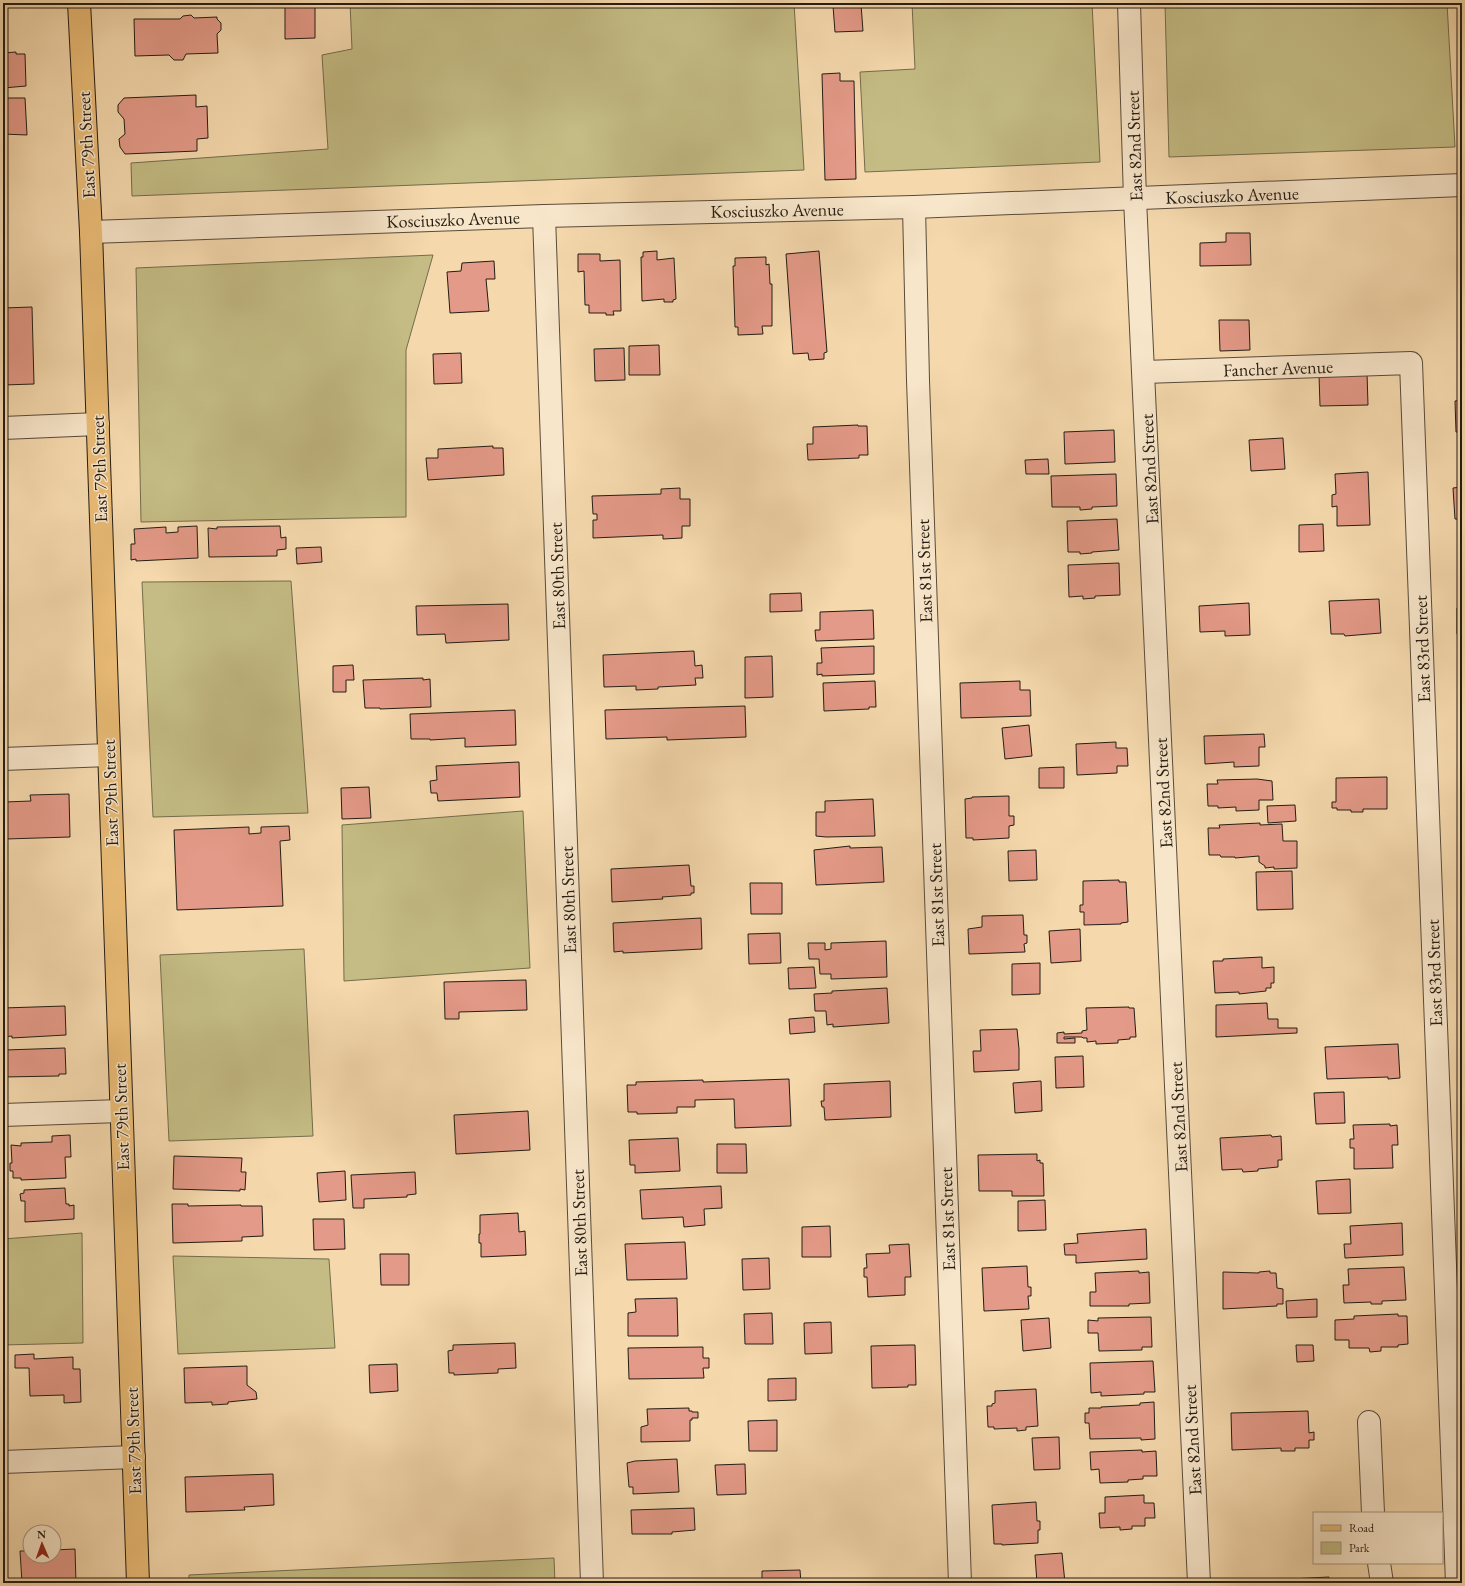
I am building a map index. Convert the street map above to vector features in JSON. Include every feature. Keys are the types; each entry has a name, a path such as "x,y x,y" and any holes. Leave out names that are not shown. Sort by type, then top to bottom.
{"main road":[{"name":"East 79th Street","path":"79,3 91,232 138,1583"}],"street":[{"name":"East 82nd Street","path":"1129,3 1135,199 1199,1583"},
{"name":"Kosciuszko Avenue","path":"91,232 544,216 1135,199 1462,185"},
{"name":"East 81st Street","path":"914,206 918,396 960,1583"},
{"name":"East 80th Street","path":"544,216 592,1583"},
{"name":"Fancher Avenue","path":"1144,372 1411,363"},
{"name":"East 83rd Street","path":"1411,363 1448,1520 1457,1583"},
{"path":"3,428 98,424"},
{"path":"3,759 109,755"},
{"path":"3,1115 121,1111"},
{"path":"1369,1422 1373,1512"},
{"path":"3,1462 134,1457"},
{"path":"1379,1564 1382,1583"}],"green space":[{"path":"350,3 794,3 804,170 132,196 131,163 328,149 322,55 352,49"},
{"path":"912,3 1092,3 1100,162 865,172 860,72 915,69"},
{"path":"1165,3 1447,3 1455,147 1169,157"},
{"path":"433,255 406,350 406,517 141,522 136,268"},
{"path":"291,581 308,813 153,817 142,582"},
{"path":"523,811 530,968 344,981 342,825"},
{"path":"304,949 313,1136 169,1141 160,955"},
{"path":"82,1233 83,1343 3,1345 3,1239"},
{"path":"173,1256 329,1259 335,1348 178,1354"},
{"path":"554,1558 555,1583 189,1583 189,1575"}],"building":[{"path":"861,4 863,31 835,32 833,6"},
{"path":"285,6 315,6 315,38 285,39"},
{"path":"191,15 194,18 217,17 221,23 221,30 217,34 218,53 186,54 183,60 174,60 169,55 135,56 134,19 180,19 183,16"},
{"path":"16,52 16,54 25,54 26,86 3,88 3,53"},
{"path":"840,73 840,81 854,81 856,179 825,180 822,74"},
{"path":"196,95 196,107 207,106 208,138 197,139 197,151 125,154 120,147 119,139 125,134 124,119 118,112 118,105 124,98"},
{"path":"3,98 25,98 27,135 3,134"},
{"path":"1226,233 1250,233 1251,265 1200,266 1200,243 1226,242"},
{"path":"657,251 657,260 674,258 676,299 673,300 673,302 664,302 664,299 642,301 641,257 643,257 643,252"},
{"path":"819,251 827,352 824,353 824,359 809,360 808,353 793,354 786,254"},
{"path":"578,254 600,254 600,261 620,260 621,311 613,311 614,315 606,315 606,313 589,313 589,305 585,305 584,271 578,272"},
{"path":"766,257 766,265 769,264 770,284 772,284 772,326 762,326 763,334 738,335 738,327 735,327 733,266 735,266 735,258"},
{"path":"494,261 495,279 486,279 489,311 450,313 447,272 461,271 462,263"},
{"path":"32,307 34,384 3,385 3,308"},
{"path":"1219,320 1249,320 1250,350 1220,351"},
{"path":"659,345 660,375 629,375 629,346"},
{"path":"624,348 625,380 595,381 594,349"},
{"path":"461,353 462,383 434,384 433,354"},
{"path":"1367,373 1368,405 1320,406 1319,375"},
{"path":"1462,400 1462,432 1456,432 1455,401"},
{"path":"867,426 868,455 859,455 859,458 808,460 807,444 813,444 813,427"},
{"path":"1114,430 1115,462 1065,464 1064,432"},
{"path":"1283,438 1285,469 1251,471 1249,440"},
{"path":"493,446 493,448 503,448 504,475 428,480 426,458 438,458 438,449"},
{"path":"1048,459 1049,474 1026,474 1025,460"},
{"path":"1368,472 1370,525 1337,526 1337,506 1332,507 1332,495 1336,494 1335,474"},
{"path":"1116,474 1117,506 1092,507 1092,509 1080,510 1080,507 1052,507 1051,476"},
{"path":"1462,487 1462,519 1455,519 1453,488"},
{"path":"680,488 680,499 690,499 690,526 682,526 682,538 663,539 663,535 593,538 593,520 597,520 597,514 593,514 592,496 661,494 661,489"},
{"path":"1117,519 1119,550 1080,554 1080,552 1068,552 1067,521"},
{"path":"1323,524 1324,551 1299,552 1299,525"},
{"path":"197,526 198,558 131,560 131,544 135,544 134,529 166,527 166,533 178,532 178,527"},
{"path":"280,526 281,538 286,537 286,549 277,550 277,556 209,557 208,528 217,529 217,527"},
{"path":"321,547 322,562 297,564 296,548"},
{"path":"1119,563 1120,595 1095,596 1095,598 1083,599 1083,596 1069,597 1068,565"},
{"path":"801,593 802,611 770,612 770,594"},
{"path":"1379,599 1381,633 1345,636 1344,634 1331,634 1329,601"},
{"path":"1249,603 1250,635 1225,636 1225,631 1200,632 1199,606"},
{"path":"508,604 509,640 446,643 445,634 417,635 416,606"},
{"path":"1457,608 1462,608 1462,658 1460,659 1459,634 1457,634"},
{"path":"873,610 874,639 816,641 815,630 820,630 820,612"},
{"path":"874,646 874,674 817,675 817,663 822,663 821,648"},
{"path":"694,651 695,666 702,665 703,678 695,678 696,685 636,690 636,686 604,687 603,655"},
{"path":"772,656 773,697 745,698 745,657"},
{"path":"353,665 354,680 346,680 346,692 333,692 333,666"},
{"path":"423,678 423,680 430,679 431,707 380,709 365,708 363,680"},
{"path":"875,681 876,707 869,707 869,709 824,711 823,683"},
{"path":"1020,681 1020,690 1030,690 1031,716 961,718 960,683"},
{"path":"745,706 746,737 667,740 667,737 606,739 605,710"},
{"path":"515,710 516,745 465,747 465,738 430,740 411,739 410,714"},
{"path":"1029,725 1032,756 1005,759 1002,728"},
{"path":"1264,734 1265,747 1259,747 1259,766 1234,767 1234,762 1205,764 1204,736"},
{"path":"1116,742 1116,748 1127,748 1128,766 1117,766 1117,773 1077,775 1076,744"},
{"path":"519,762 520,797 438,801 437,793 431,793 430,781 437,780 436,766"},
{"path":"1064,767 1064,788 1039,788 1039,768"},
{"path":"1387,777 1387,809 1363,809 1363,812 1351,812 1351,810 1337,810 1337,808 1332,808 1332,802 1336,802 1336,778"},
{"path":"1257,779 1272,781 1273,800 1259,800 1259,810 1236,811 1236,807 1218,808 1218,806 1208,806 1207,784 1218,784 1217,780"},
{"path":"369,787 371,818 342,819 341,788"},
{"path":"69,794 70,837 6,839 5,802 31,801 30,795"},
{"path":"1009,796 1009,816 1014,816 1014,825 1009,826 1009,838 973,840 973,838 966,838 965,799 972,797"},
{"path":"873,799 875,836 816,836 816,812 825,812 825,801"},
{"path":"1295,805 1296,821 1268,823 1267,806"},
{"path":"1260,823 1260,825 1282,824 1283,841 1297,841 1297,868 1265,868 1265,866 1259,862 1259,856 1235,858 1221,857 1220,855 1209,855 1208,828 1220,828 1219,825"},
{"path":"289,826 290,840 280,841 283,906 177,910 174,830 249,827 249,834 261,833 261,827"},
{"path":"850,846 850,848 882,847 884,882 816,885 814,850"},
{"path":"1036,850 1037,880 1009,881 1008,851"},
{"path":"689,865 691,886 694,886 694,893 691,893 691,895 662,897 663,899 612,902 611,869"},
{"path":"1292,871 1293,909 1257,910 1256,872"},
{"path":"1119,880 1119,882 1126,882 1128,922 1121,924 1084,925 1084,912 1080,912 1080,905 1083,905 1083,881"},
{"path":"750,883 782,883 782,914 751,914"},
{"path":"1023,915 1024,935 1027,935 1027,943 1024,944 1025,952 969,954 968,929 982,927 982,916"},
{"path":"701,918 702,949 623,953 623,951 614,952 613,923"},
{"path":"1080,929 1081,961 1051,963 1049,931"},
{"path":"780,933 781,963 749,964 748,934"},
{"path":"886,941 887,977 831,979 831,974 820,974 819,959 809,959 808,943 825,943 825,950 831,949 831,943"},
{"path":"1262,957 1262,968 1274,967 1274,983 1271,983 1271,988 1266,988 1266,991 1239,994 1239,992 1215,993 1213,961"},
{"path":"1040,963 1040,994 1012,995 1012,964"},
{"path":"814,967 816,988 789,989 788,968"},
{"path":"526,980 527,1010 459,1012 459,1019 445,1019 444,982"},
{"path":"887,988 889,1023 833,1027 833,1024 827,1025 826,1011 815,1011 814,994 832,993 832,991"},
{"path":"1267,1003 1268,1019 1278,1019 1278,1028 1297,1028 1297,1033 1216,1037 1216,1005"},
{"path":"65,1006 66,1035 12,1038 12,1036 3,1037 3,1008"},
{"path":"1086,1008 1134,1008 1136,1037 1118,1040 1118,1043 1096,1044 1096,1041 1087,1042 1087,1038 1064,1037 1064,1039 1075,1038 1075,1043 1057,1043 1057,1033 1082,1033 1082,1031 1087,1030"},
{"path":"814,1017 815,1032 790,1034 789,1019"},
{"path":"1017,1029 1019,1070 974,1072 973,1051 981,1051 980,1030"},
{"path":"1398,1044 1400,1078 1327,1079 1325,1047"},
{"path":"65,1048 66,1074 59,1074 59,1076 3,1077 5,1050"},
{"path":"1083,1056 1084,1087 1056,1088 1055,1057"},
{"path":"789,1079 791,1126 735,1128 734,1099 695,1100 695,1107 677,1107 677,1113 637,1114 637,1112 628,1112 627,1085 636,1085 636,1082 703,1080 703,1082"},
{"path":"890,1081 891,1117 825,1120 824,1107 822,1107 821,1101 824,1101 824,1084"},
{"path":"1041,1081 1042,1111 1015,1113 1013,1083"},
{"path":"1344,1092 1345,1123 1316,1124 1314,1093"},
{"path":"528,1111 530,1150 456,1154 454,1115"},
{"path":"1390,1124 1390,1126 1397,1125 1398,1145 1392,1145 1393,1168 1354,1169 1354,1148 1350,1148 1350,1139 1354,1139 1353,1125"},
{"path":"70,1135 71,1157 65,1157 66,1178 21,1180 21,1178 13,1178 13,1171 10,1171 10,1163 12,1163 11,1145 21,1146 21,1143 52,1142 52,1136"},
{"path":"1271,1135 1272,1137 1281,1136 1282,1160 1278,1160 1278,1167 1243,1172 1242,1169 1222,1170 1220,1138"},
{"path":"678,1138 680,1171 635,1173 635,1165 630,1165 629,1140"},
{"path":"717,1144 746,1144 747,1173 717,1173"},
{"path":"1037,1154 1037,1161 1040,1160 1040,1163 1043,1163 1044,1196 1012,1196 1012,1191 979,1191 978,1155"},
{"path":"174,1156 242,1158 241,1172 246,1172 245,1190 173,1189"},
{"path":"345,1171 346,1200 319,1202 317,1173"},
{"path":"415,1172 416,1194 407,1195 407,1197 364,1199 364,1208 353,1208 351,1175"},
{"path":"1350,1179 1351,1213 1318,1214 1316,1181"},
{"path":"721,1186 722,1208 704,1209 705,1225 684,1227 683,1217 642,1219 640,1190"},
{"path":"65,1188 66,1204 69,1204 69,1206 74,1205 74,1219 25,1222 25,1201 21,1201 20,1194 24,1193 24,1190"},
{"path":"1045,1200 1046,1230 1018,1231 1018,1201"},
{"path":"172,1204 188,1204 188,1206 262,1206 263,1236 242,1237 242,1241 173,1243"},
{"path":"518,1213 519,1232 525,1231 526,1255 481,1257 481,1243 479,1243 480,1215"},
{"path":"313,1219 344,1219 345,1249 314,1250"},
{"path":"1402,1223 1403,1255 1345,1258 1344,1244 1351,1244 1350,1226"},
{"path":"830,1226 831,1257 802,1257 802,1227"},
{"path":"1146,1229 1147,1259 1076,1263 1076,1255 1065,1255 1064,1244 1078,1243 1077,1234"},
{"path":"685,1242 687,1279 627,1280 625,1244"},
{"path":"909,1244 911,1277 905,1277 905,1295 868,1297 867,1277 864,1277 864,1268 867,1268 866,1254 890,1253 889,1245"},
{"path":"380,1254 409,1254 409,1285 381,1285"},
{"path":"769,1258 770,1289 743,1290 742,1259"},
{"path":"1027,1266 1028,1287 1031,1287 1031,1296 1028,1296 1029,1309 984,1311 982,1268"},
{"path":"1404,1267 1406,1300 1382,1301 1382,1304 1371,1304 1371,1302 1344,1303 1343,1285 1349,1285 1348,1269"},
{"path":"1139,1271 1139,1273 1149,1272 1150,1303 1129,1304 1129,1306 1090,1306 1090,1292 1096,1292 1095,1273"},
{"path":"1270,1271 1270,1273 1276,1273 1277,1288 1283,1289 1283,1304 1277,1304 1277,1306 1223,1309 1223,1272 1259,1273"},
{"path":"677,1298 678,1336 628,1336 628,1313 636,1312 635,1299"},
{"path":"1317,1299 1317,1317 1287,1318 1286,1301"},
{"path":"772,1313 773,1344 745,1344 744,1314"},
{"path":"1398,1314 1398,1316 1407,1316 1408,1344 1398,1345 1398,1347 1381,1347 1381,1351 1370,1352 1369,1348 1349,1348 1349,1340 1335,1340 1335,1320 1354,1319 1354,1316"},
{"path":"1151,1317 1152,1347 1142,1347 1142,1350 1099,1351 1098,1333 1088,1333 1088,1320 1098,1321 1098,1318"},
{"path":"1049,1318 1051,1348 1023,1351 1021,1320"},
{"path":"831,1322 832,1353 805,1354 804,1323"},
{"path":"515,1343 516,1368 498,1369 498,1373 454,1375 454,1373 449,1373 448,1351 453,1350 453,1345"},
{"path":"915,1345 916,1385 908,1385 908,1387 872,1388 871,1346"},
{"path":"1296,1345 1313,1345 1314,1361 1297,1362"},
{"path":"703,1347 703,1358 709,1358 709,1368 703,1368 704,1378 629,1379 628,1348"},
{"path":"34,1354 34,1359 73,1357 73,1369 80,1369 81,1402 64,1403 64,1395 30,1396 29,1368 15,1368 15,1355"},
{"path":"1153,1361 1155,1392 1101,1396 1101,1392 1091,1393 1090,1363"},
{"path":"397,1364 398,1391 370,1393 369,1365"},
{"path":"247,1366 247,1385 256,1392 257,1399 212,1405 212,1402 185,1403 184,1368"},
{"path":"796,1378 796,1400 768,1401 768,1379"},
{"path":"1036,1389 1038,1426 1026,1427 1026,1430 1017,1431 1017,1428 994,1429 994,1427 988,1427 987,1406 992,1406 992,1404 995,1403 995,1391"},
{"path":"1154,1402 1155,1439 1090,1439 1089,1423 1085,1423 1085,1413 1089,1413 1089,1408 1140,1405 1140,1403"},
{"path":"689,1408 689,1411 698,1412 698,1418 692,1418 692,1420 690,1420 690,1441 641,1442 641,1427 648,1425 647,1409"},
{"path":"1308,1411 1309,1433 1314,1432 1314,1440 1309,1440 1309,1448 1295,1448 1295,1451 1281,1451 1281,1448 1232,1450 1231,1413"},
{"path":"777,1420 777,1451 749,1451 748,1421"},
{"path":"1059,1437 1060,1469 1034,1470 1032,1438"},
{"path":"1142,1450 1142,1452 1156,1451 1157,1476 1143,1476 1143,1479 1128,1480 1128,1482 1100,1483 1099,1469 1091,1470 1090,1452"},
{"path":"677,1459 679,1492 633,1494 633,1487 629,1487 627,1463 635,1461"},
{"path":"745,1464 746,1494 717,1495 715,1465"},
{"path":"273,1474 274,1505 244,1507 245,1510 186,1512 185,1477"},
{"path":"1144,1495 1144,1503 1154,1503 1155,1518 1145,1518 1145,1526 1132,1526 1132,1529 1120,1530 1120,1527 1100,1528 1099,1513 1105,1513 1105,1497"},
{"path":"1036,1502 1037,1521 1040,1521 1038,1543 994,1544 992,1505"},
{"path":"694,1508 695,1530 672,1532 672,1534 632,1534 631,1510"},
{"path":"75,1549 76,1583 22,1583 20,1551 22,1551 22,1564 62,1564 62,1550"},
{"path":"1062,1553 1065,1583 1037,1583 1035,1555"},
{"path":"800,1570 801,1583 762,1583 762,1571"},
{"path":"1329,1577 1329,1583 1232,1583 1232,1582"}]}
